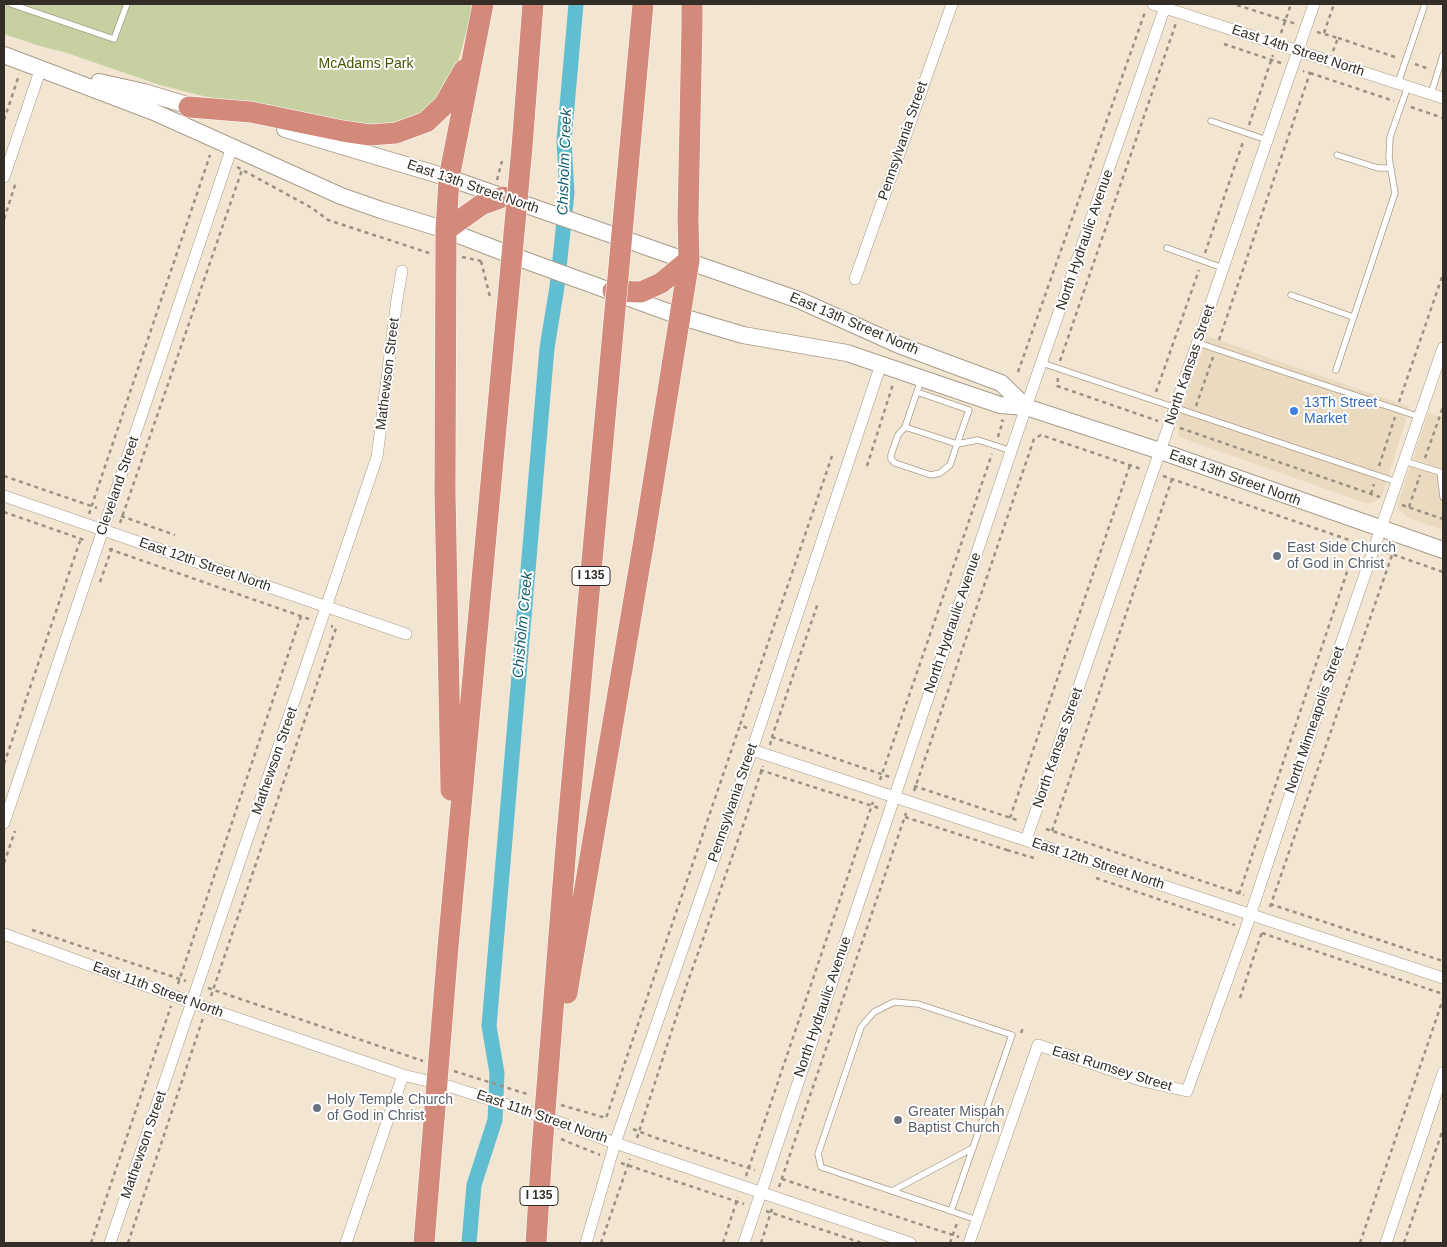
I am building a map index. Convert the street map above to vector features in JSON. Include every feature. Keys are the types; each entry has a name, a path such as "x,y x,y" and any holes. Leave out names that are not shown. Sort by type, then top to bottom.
{"highway":[{"path":"448,947 453,824 445,493 446,230 449,178 483,4"},
{"path":"424,1243 448,947 522,148 533,4"},
{"name":"I 135","path":"536,1243 549,1143 567,834 643,4"},
{"path":"549,1143 592,845 644,540 688,260 692,14"},
{"path":"189,107 251,112 370,135 396,133 426,122 444,105 474,50"},
{"path":"446,230 481,205 503,197"},
{"path":"613,291 641,292 661,283 688,260"}],"main road":[{"name":"East 13th Street North","path":"4,55 154,112 229,155 341,196 446,230 679,316 743,335 847,353 879,370 920,385 1000,404 1026,407 1160,451 1381,530 1443,550"},
{"name":"East 13th Street North","path":"41,68 144,92 189,107 245,118 308,135 449,178 688,260 799,300 899,345 1001,383 1026,407"}],"street":[{"name":"Pennsylvania Street","path":"855,279 952,4"},
{"name":"East 14th Street North","path":"1153,4 1166,6 1443,98"},
{"name":"North Kansas Street","path":"1026,840 1314,4"},
{"name":"North Hydraulic Avenue","path":"744,1243 1026,407 1166,6"},
{"path":"4,177 41,68"},
{"name":"Cleveland Street","path":"4,824 229,155"},
{"name":"Mathewson Street","path":"110,1243 377,457 402,271"},
{"name":"North Minneapolis Street","path":"1187,1091 1250,914 1443,348"},
{"name":"Pennsylvania Street","path":"586,1243 615,1143 752,750 879,370"},
{"name":"East 12th Street North","path":"4,496 406,634"},
{"name":"East 12th Street North","path":"752,750 1443,978"},
{"name":"East 11th Street North","path":"4,934 192,1004 402,1075 448,1086 542,1116 615,1143 910,1243"},
{"name":"East Rumsey Street","path":"977,1220 1038,1045 1143,1081 1187,1091"},
{"path":"1386,1243 1443,1073"},
{"path":"346,1243 402,1075"},
{"path":"969,1242 977,1220"}],"lane":[{"path":"11,4 114,39 127,4"},
{"path":"1336,370 1396,193 1389,158 1390,137 1402,104 1406,61 1424,7"},
{"path":"1431,94 1443,55"},
{"path":"1211,120 1267,140"},
{"path":"1337,155 1378,168 1391,168"},
{"path":"1167,248 1223,268"},
{"path":"1290,295 1353,318"},
{"path":"1198,343 1420,417"},
{"path":"1042,363 1397,482"},
{"path":"920,385 969,410 950,465 940,473 932,475 894,463 891,460 898,435 905,427 920,385"},
{"path":"905,427 957,444 978,440 1012,451"},
{"path":"1404,461 1440,472 1443,497"},
{"path":"951,1211 1012,1035 918,1004 894,1002 874,1012 861,1027 818,1154 821,1167 977,1220"},
{"path":"892,1191 973,1148"}],"path":[{"path":"1018,372 1148,4"},
{"path":"1153,401 1291,4"},
{"path":"1324,34 1334,4"},
{"path":"1180,12 1061,356 1057,386 1443,519"},
{"path":"1338,38 1438,72"},
{"path":"1310,73 1443,118"},
{"path":"4,120 18,78 11,75"},
{"path":"4,764 210,155 229,155 242,170 312,208 328,220 392,240"},
{"path":"98,586 242,170"},
{"path":"1371,494 1397,409 1443,274"},
{"path":"867,466 894,380 879,370"},
{"path":"723,1243 995,446 1003,421 995,418"},
{"path":"761,1243 1034,439 1041,435 1443,572"},
{"path":"1010,818 1130,465"},
{"path":"4,476 175,535"},
{"path":"1052,831 1172,479"},
{"path":"4,512 336,628 128,1243"},
{"path":"1239,894 1357,542"},
{"path":"1240,998 1392,554"},
{"path":"91,1243 301,616"},
{"path":"606,1118 740,725"},
{"path":"601,1243 772,737 1017,820"},
{"path":"4,863 16,826"},
{"path":"1360,1243 1443,999"},
{"path":"467,1075 536,1097"},
{"path":"554,1103 606,1118 639,1131 969,1242"},
{"path":"1404,1243 1443,1129"},
{"path":"549,1143 610,1159 862,1243"}],"shaded area":[{"path":"1207,336 1410,407 1382,496 1368,504 1179,437 1177,424"},
{"path":"1428,413 1443,418 1443,530 1408,518 1398,509 1398,503"}],"green space":[{"name":"McAdams Park","path":"4,4 474,4 458,62 429,110 393,123 363,126 203,96 160,85 64,52 4,34"}],"waterway":[{"name":"Chisholm Creek","path":"469,1243 474,1185 495,1120 497,1073 489,1026 547,348 557,287 567,193 564,141 576,4"}],"place":[{"name":"13Th Street Market","path":"1294,411"},
{"name":"East Side Church of God in Christ","path":"1277,556"},
{"name":"Holy Temple Church of God in Christ","path":"317,1108"},
{"name":"Greater Mispah Baptist Church","path":"898,1120"}]}
